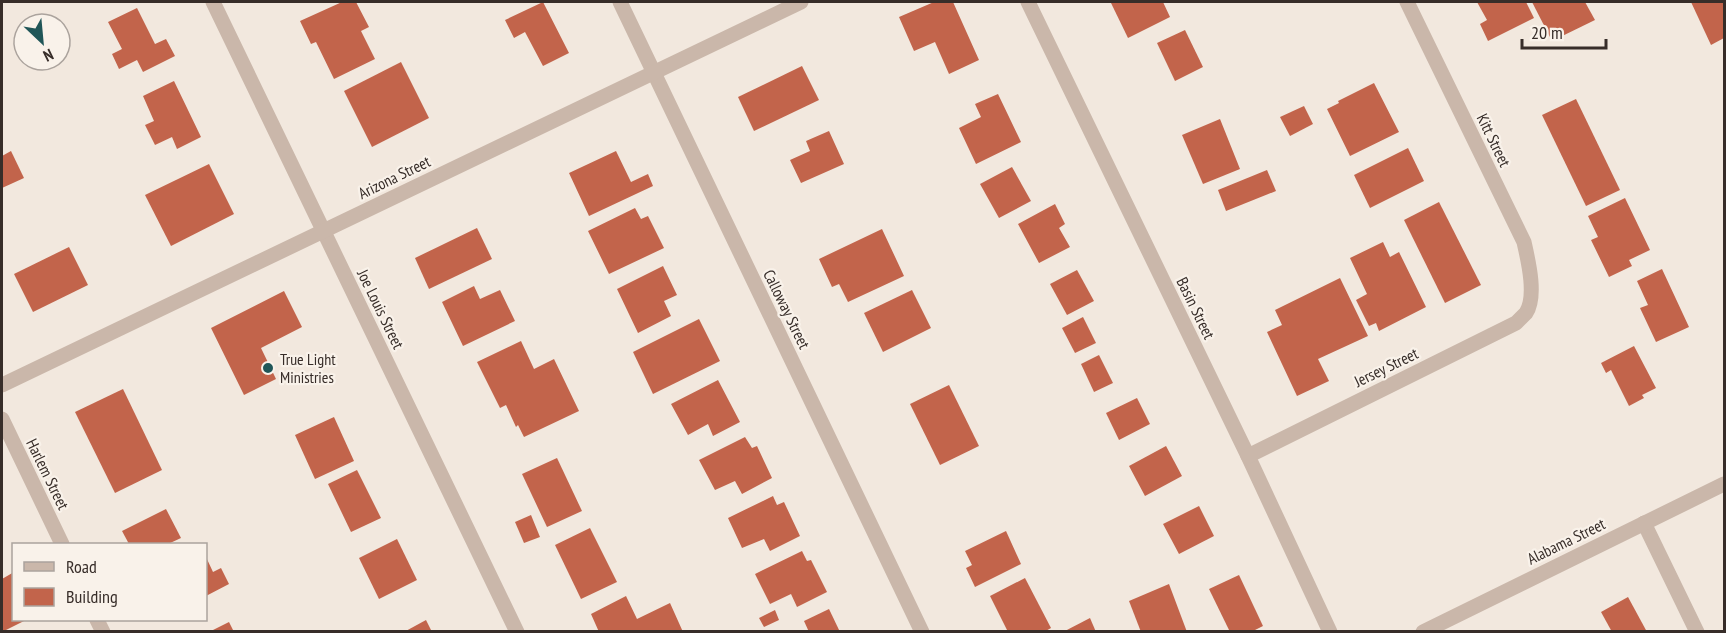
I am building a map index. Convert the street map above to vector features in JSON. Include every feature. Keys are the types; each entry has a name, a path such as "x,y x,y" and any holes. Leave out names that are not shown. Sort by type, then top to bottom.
{"street":[{"name":"Joe Louis Street","path":"213,2 517,632"},
{"name":"Calloway Street","path":"620,2 922,632"},
{"name":"Arizona Street","path":"2,385 801,2"},
{"name":"Basin Street","path":"1028,2 1248,456 1330,632"},
{"name":"Kitt Street","path":"1407,2 1524,242 1530,266 1531,301"},
{"name":"Jersey Street","path":"1248,456 1516,323 1526,312 1531,301"},
{"name":"Harlem Street","path":"2,418 62,543"},
{"name":"Alabama Street","path":"1423,632 1725,484"},
{"path":"1644,523 1697,632"}],"building":[{"path":"342,2 356,2 369,27 361,31 375,59 334,79 316,42 311,44 300,21"},
{"path":"543,2 569,53 543,66 525,32 514,38 505,20"},
{"path":"934,2 953,2 979,60 949,74 935,42 914,51 899,17"},
{"path":"1163,2 1170,17 1128,38 1111,3"},
{"path":"1477,2 1526,2 1534,18 1488,41 1480,24 1487,20"},
{"path":"1532,2 1585,2 1595,20 1552,41"},
{"path":"1691,2 1724,2 1724,38 1711,45"},
{"path":"137,8 155,44 166,39 175,56 143,72 137,60 119,69 112,54 122,49 108,22"},
{"path":"1185,30 1203,67 1175,81 1157,43"},
{"path":"401,62 429,118 372,147 344,91"},
{"path":"802,66 819,100 754,131 738,97"},
{"path":"174,81 201,137 177,149 172,137 155,145 145,125 154,121 143,96"},
{"path":"1374,83 1399,132 1350,156 1327,109"},
{"path":"998,94 1021,142 976,164 959,128 981,117 975,104"},
{"path":"1576,99 1620,190 1586,206 1542,115"},
{"path":"1304,106 1313,124 1290,136 1280,117"},
{"path":"1220,119 1240,169 1203,184 1182,135"},
{"path":"829,131 844,164 801,183 790,160 810,151 806,141"},
{"path":"1408,148 1424,181 1370,208 1354,175"},
{"path":"11,151 24,178 2,188 2,156"},
{"path":"616,151 631,182 648,174 653,186 589,216 569,173"},
{"path":"209,164 234,214 171,246 145,195"},
{"path":"1012,167 1031,201 999,218 980,184"},
{"path":"1267,170 1276,191 1226,211 1218,190"},
{"path":"1625,198 1650,250 1629,260 1632,266 1609,277 1591,240 1598,237 1588,216"},
{"path":"1439,202 1481,285 1445,303 1404,220"},
{"path":"1055,204 1065,224 1059,228 1070,247 1039,263 1018,224"},
{"path":"635,208 641,219 648,216 664,248 609,274 588,231"},
{"path":"477,228 492,259 429,289 415,258"},
{"path":"882,229 904,276 848,302 839,284 832,287 819,259"},
{"path":"1383,242 1390,257 1399,252 1426,307 1379,331 1376,323 1369,326 1356,300 1367,294 1350,258"},
{"path":"69,247 88,285 33,312 14,274"},
{"path":"663,266 677,295 664,301 671,316 638,333 617,289"},
{"path":"1662,269 1689,327 1656,342 1640,308 1648,305 1637,281"},
{"path":"1077,270 1094,301 1067,315 1050,284"},
{"path":"1340,278 1368,336 1318,359 1329,381 1297,396 1267,332 1282,325 1275,310"},
{"path":"474,286 480,299 500,290 515,321 463,346 442,302"},
{"path":"912,290 931,328 883,352 864,313"},
{"path":"284,291 302,327 261,348 276,379 244,395 211,328"},
{"path":"1083,317 1096,343 1075,353 1062,328"},
{"path":"699,319 720,361 653,394 633,352"},
{"path":"521,341 534,369 554,359 579,411 524,437 518,425 516,427 506,405 500,408 477,362"},
{"path":"1634,346 1656,388 1642,395 1644,398 1629,406 1611,370 1606,373 1601,363"},
{"path":"1099,355 1113,383 1094,392 1081,364"},
{"path":"718,380 740,422 713,436 708,424 688,435 671,404"},
{"path":"949,385 979,446 940,465 910,404"},
{"path":"123,389 162,470 115,493 75,412"},
{"path":"1137,398 1150,424 1119,440 1106,413"},
{"path":"334,417 354,461 315,479 295,435"},
{"path":"745,437 752,448 757,446 772,478 742,494 735,481 715,490 699,460"},
{"path":"1166,446 1182,476 1145,496 1129,466"},
{"path":"557,458 582,511 547,527 522,474"},
{"path":"357,470 381,518 351,532 328,484"},
{"path":"773,496 777,505 784,502 800,536 770,551 764,539 742,548 728,518"},
{"path":"1199,506 1214,536 1179,554 1163,524"},
{"path":"166,509 181,538 170,543 128,543 122,531"},
{"path":"531,515 540,537 524,543 515,522"},
{"path":"590,528 617,582 581,599 555,545"},
{"path":"1006,531 1021,564 975,587 966,568 972,565 965,551"},
{"path":"397,539 417,580 379,599 359,558"},
{"path":"802,551 807,561 811,560 827,592 797,607 791,594 770,604 755,574"},
{"path":"207,559 213,572 221,568 229,584 207,595"},
{"path":"12,573 12,621 24,621 2,632 2,579"},
{"path":"1239,575 1263,626 1251,632 1230,632 1209,589"},
{"path":"1025,578 1051,628 1044,632 1008,632 990,596"},
{"path":"1169,584 1187,632 1141,632 1129,601"},
{"path":"626,596 637,619 670,603 683,632 599,632 591,614"},
{"path":"1628,597 1647,632 1612,632 1601,612"},
{"path":"829,609 840,632 809,632 804,621"},
{"path":"775,610 779,620 764,627 759,618"},
{"path":"1090,618 1096,632 1063,632"},
{"path":"426,620 432,632 404,632"},
{"path":"229,622 234,632 209,632"}],"place":[{"name":"True Light Ministries","path":"268,368"}]}
